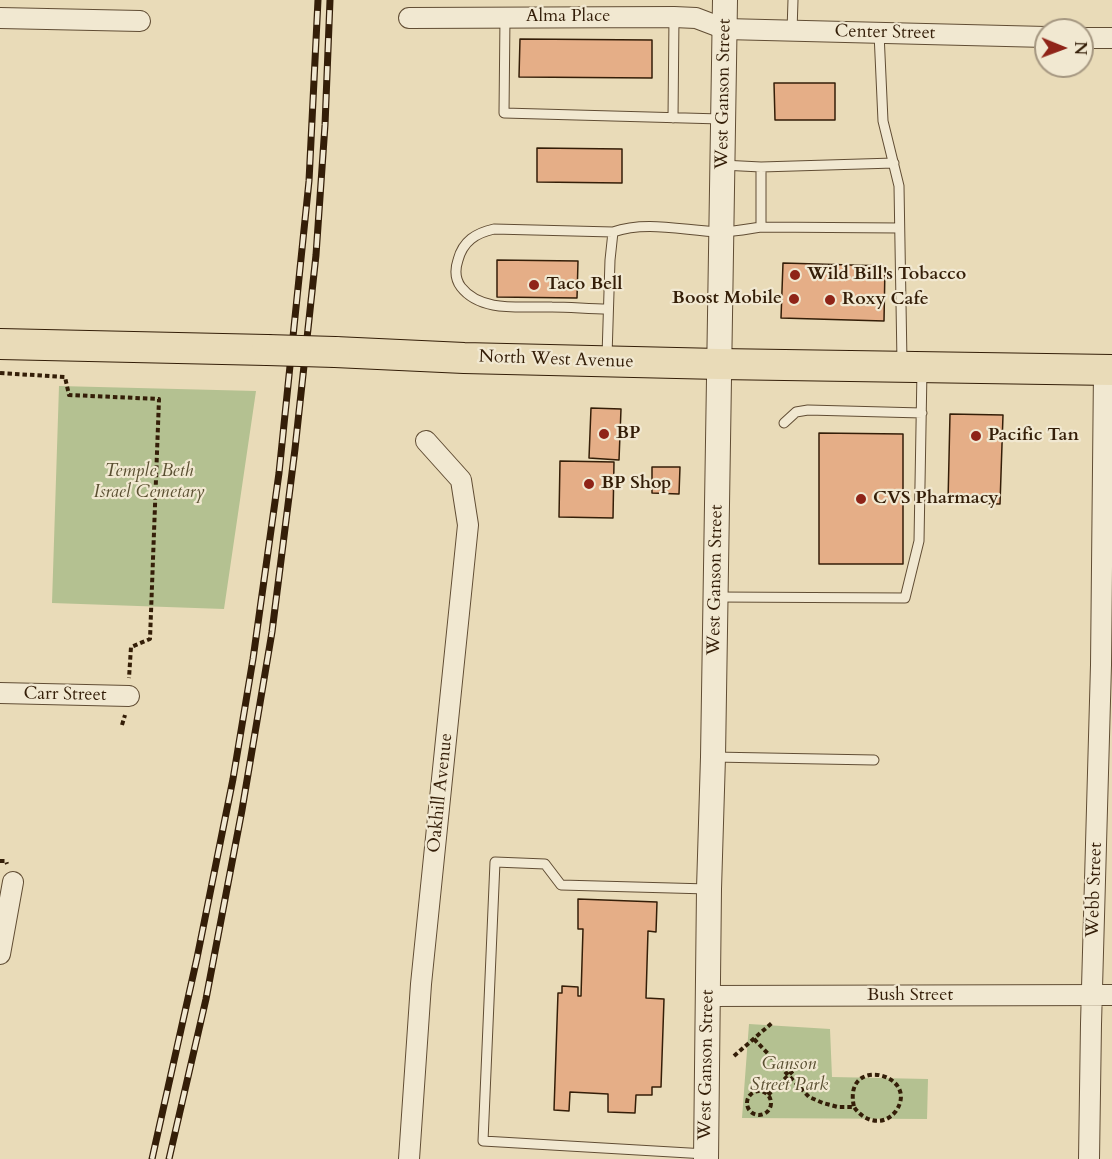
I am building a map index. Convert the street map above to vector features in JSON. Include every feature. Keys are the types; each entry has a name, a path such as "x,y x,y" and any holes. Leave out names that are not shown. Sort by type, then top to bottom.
{"main road":[{"name":"North West Avenue","path":"0,344 719,364 1108,370"}],"street":[{"name":"West Ganson Street","path":"706,1157 725,0"},
{"name":"Alma Place","path":"409,18 674,17 696,18 725,29"},
{"path":"0,18 140,21"},
{"name":"Center Street","path":"725,29 1034,37"},
{"path":"1094,38 1112,38"},
{"name":"Webb Street","path":"1089,1159 1092,994 1106,665 1108,370"},
{"name":"Oakhill Avenue","path":"409,1159 421,984 468,525 461,480 426,441"},
{"name":"Carr Street","path":"0,693 129,696"},
{"path":"0,954 13,882"},
{"name":"Bush Street","path":"708,996 1112,995"}],"lane":[{"path":"792,31 793,0"},
{"path":"505,17 504,113 723,119"},
{"path":"673,118 674,17"},
{"path":"716,597 905,598 919,541 922,413 912,367 899,228 899,186 883,121 879,33"},
{"path":"722,165 761,167 894,163"},
{"path":"761,167 761,227"},
{"path":"608,309 495,306 476,300 466,294 457,281 456,266 460,252 470,239 481,232 494,229 614,232 626,228 655,227 721,232 761,227 899,228"},
{"path":"607,361 610,260 614,232"},
{"path":"784,423 796,412 808,410 922,413"},
{"path":"713,757 874,760"},
{"path":"706,1157 483,1141 495,862 545,864 561,885 709,889"}],"path":[{"path":"0,373 65,377 69,395 159,399 150,639 131,647 129,696 122,726"},
{"path":"734,1056 773,1022"},
{"path":"754,1039 809,1097 838,1107 854,1107"},
{"path":"768,1095 799,1065"},
{"path":"868,1075 884,1075 896,1084 900,1099 898,1107 888,1118 880,1121 865,1119 854,1107 852,1099 856,1084 868,1075"},
{"path":"758,1091 768,1095 771,1098 771,1107 766,1114 758,1116 750,1112 747,1101 751,1094 758,1091"}],"green space":[{"name":"Temple Beth Israel Cemetary","path":"59,386 256,391 224,609 52,603"},
{"name":"Ganson Street Park","path":"749,1024 830,1029 832,1077 928,1079 927,1119 742,1118"}],"building":[{"path":"520,39 652,40 652,78 519,77"},
{"path":"774,83 835,83 835,120 775,120"},
{"path":"537,148 622,149 622,183 537,182"},
{"path":"497,260 578,261 577,298 497,297"},
{"path":"783,263 885,266 884,321 781,318"},
{"path":"591,408 621,409 619,460 589,458"},
{"path":"950,414 1003,415 1000,504 948,502"},
{"name":"CVS Pharmacy","path":"819,433 903,434 903,564 819,564"},
{"path":"560,461 614,462 613,518 559,517"},
{"path":"652,467 680,467 679,494 652,493"},
{"path":"578,899 657,902 656,932 648,931 646,998 664,999 661,1087 652,1087 652,1095 636,1095 635,1113 608,1112 608,1094 570,1092 569,1111 554,1110 558,993 562,993 562,986 578,987 578,996 581,996 583,929 578,929"}],"railway":[{"path":"152,1159 197,958 233,779 253,659 279,473 309,181 318,0"},
{"path":"169,1159 206,999 242,810 272,632 316,255 325,125 330,0"}],"place":[{"name":"Wild Bill's Tobacco","path":"795,275"},
{"name":"Taco Bell","path":"534,285"},
{"name":"Boost Mobile","path":"794,299"},
{"name":"Roxy Cafe","path":"830,300"},
{"name":"BP","path":"604,434"},
{"name":"Pacific Tan","path":"976,436"},
{"name":"BP Shop","path":"589,484"},
{"name":"CVS Pharmacy","path":"861,499"}]}
